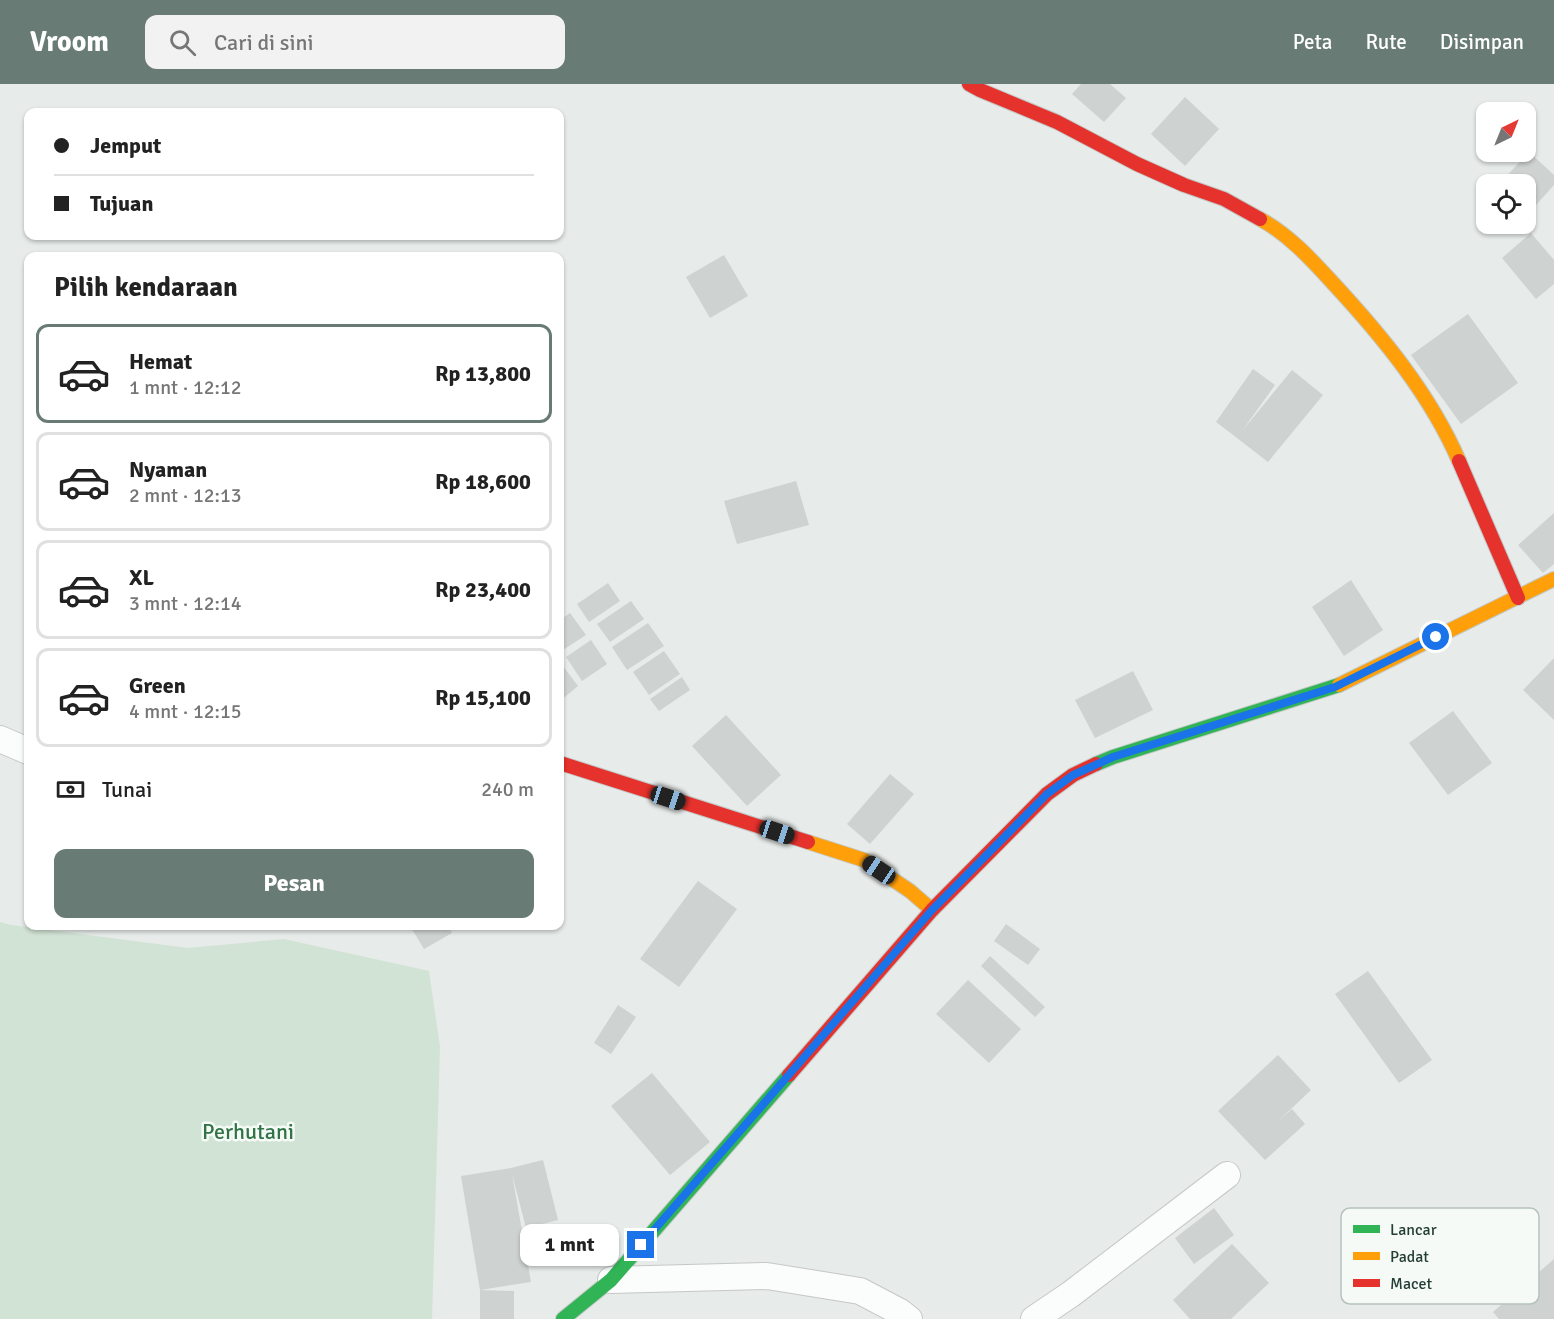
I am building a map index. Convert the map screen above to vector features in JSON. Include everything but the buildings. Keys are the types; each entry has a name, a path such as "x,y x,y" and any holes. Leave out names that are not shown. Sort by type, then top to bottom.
{"street":[{"path":"969,84 1057,122 1184,186 1224,199 1270,224 1306,255 1367,320 1414,381 1448,436 1518,597"},
{"path":"563,1319 611,1280 932,910 1047,794 1073,775 1113,757 1335,687 1554,579"},
{"path":"0,739 24,748"},
{"path":"564,764 864,860 910,891 932,910"},
{"path":"1034,1319 1071,1294 1227,1175"},
{"path":"611,1280 767,1276 860,1291 909,1319"}],"green space":[{"name":"Perhutani","path":"0,922 24,927 24,930 49,930 188,948 284,939 429,971 440,1047 432,1319 0,1319"}],"traffic: fast":[{"path":"1096,764 1339,685"},
{"path":"563,1319 611,1280 789,1075"}],"traffic: slow":[{"path":"1260,219 1290,239 1351,302 1387,345 1434,412 1459,461"},
{"path":"1339,685 1554,579"},
{"path":"808,842 864,860 910,891 932,910"}],"traffic: jam":[{"path":"969,84 1057,122 1137,164 1184,185 1224,199 1260,219"},
{"path":"1459,461 1518,598"},
{"path":"564,764 808,842"},
{"path":"789,1075 932,910 1047,794 1073,775 1096,764"}],"route":[{"path":"641,1245 932,910 1047,794 1073,775 1113,757 1335,687 1436,637"}]}
